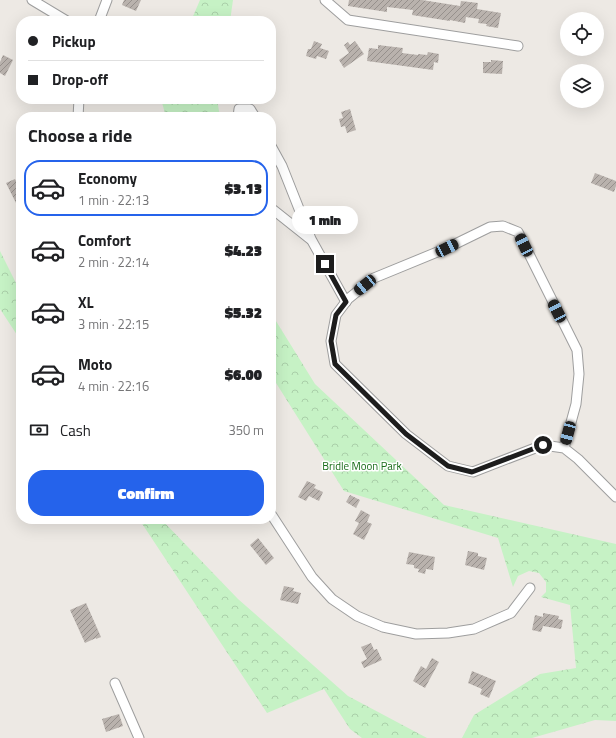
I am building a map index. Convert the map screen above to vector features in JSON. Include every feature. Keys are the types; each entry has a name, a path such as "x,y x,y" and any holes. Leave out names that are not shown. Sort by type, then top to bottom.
{"street":[{"path":"32,0 58,16"},
{"path":"101,16 107,0"},
{"path":"325,0 348,20 518,46"},
{"path":"239,112 239,110 250,109 252,112"},
{"path":"276,155 282,166 311,239 346,302"},
{"path":"276,212 311,239"},
{"path":"564,448 576,404 579,374 577,350 518,232 503,226 490,227 447,248 374,278 348,299 336,315 331,341 335,364 406,434 448,466 472,472 543,445 564,448 578,459 616,498"},
{"path":"276,522 312,577 332,599 356,616 383,627 416,634 448,633 474,629 511,613 530,588"},
{"path":"115,683 139,738"}],"green space":[{"path":"200,0 233,0 231,16 193,16"},
{"path":"162,104 218,104 219,112 165,112"},
{"path":"0,251 16,283 16,333 0,309"},
{"name":"Bridle Moon Park","path":"276,321 315,384 444,505 616,544 616,721 595,720 532,738 462,738 474,715 540,674 576,668 570,605 541,597 546,592 546,582 539,573 529,571 518,576 513,587 498,538 344,491 276,383"},
{"path":"142,524 166,524 238,599 348,696 427,738 362,738 350,729 324,689 267,713"}],"building":[{"path":"124,0 141,0 136,11 122,5"},
{"path":"349,0 422,0 460,6 461,1 478,3 477,9 501,13 498,28 486,26 487,24 478,23 479,19 466,17 465,23 412,15 413,10 387,7 387,12 348,6"},
{"path":"314,41 322,44 320,48 329,51 326,59 317,56 316,59 306,56 308,49 311,49"},
{"path":"355,41 364,54 344,68 339,60 349,53 344,45 348,42 350,45"},
{"path":"378,45 403,48 402,53 427,55 428,52 439,54 438,63 434,62 433,70 367,61 369,48 378,49"},
{"path":"3,55 13,60 5,76 0,73 0,62"},
{"path":"491,60 503,61 502,74 483,73 483,62 491,62"},
{"path":"350,109 356,130 347,133 345,126 341,127 339,119 343,118 341,112"},
{"path":"595,173 616,181 614,192 591,183"},
{"path":"15,179 16,181 16,203 6,183"},
{"path":"307,481 316,485 314,488 323,492 319,501 309,496 306,501 298,497"},
{"path":"350,495 360,500 356,508 346,502"},
{"path":"361,510 370,515 367,522 372,524 364,540 353,534 359,523 355,521"},
{"path":"258,538 274,558 266,565 250,545"},
{"path":"468,551 478,553 478,556 487,558 484,570 465,565"},
{"path":"409,552 435,557 433,570 426,569 425,574 418,572 419,569 414,568 414,565 406,564"},
{"path":"284,586 294,588 293,591 301,593 298,604 280,600"},
{"path":"86,603 101,637 85,643 70,610"},
{"path":"543,613 559,616 558,619 563,620 561,629 543,626 541,632 532,630 535,615 543,617"},
{"path":"371,643 374,650 377,649 382,660 364,668 361,662 367,659 361,647"},
{"path":"432,658 439,662 425,688 413,681 421,666 426,669"},
{"path":"472,671 496,681 489,698 480,694 482,689 468,683"},
{"path":"119,714 123,726 106,732 102,719"}],"route":[{"path":"325,264 346,302 336,315 331,341 335,364 406,434 448,466 472,472 543,445"}]}
